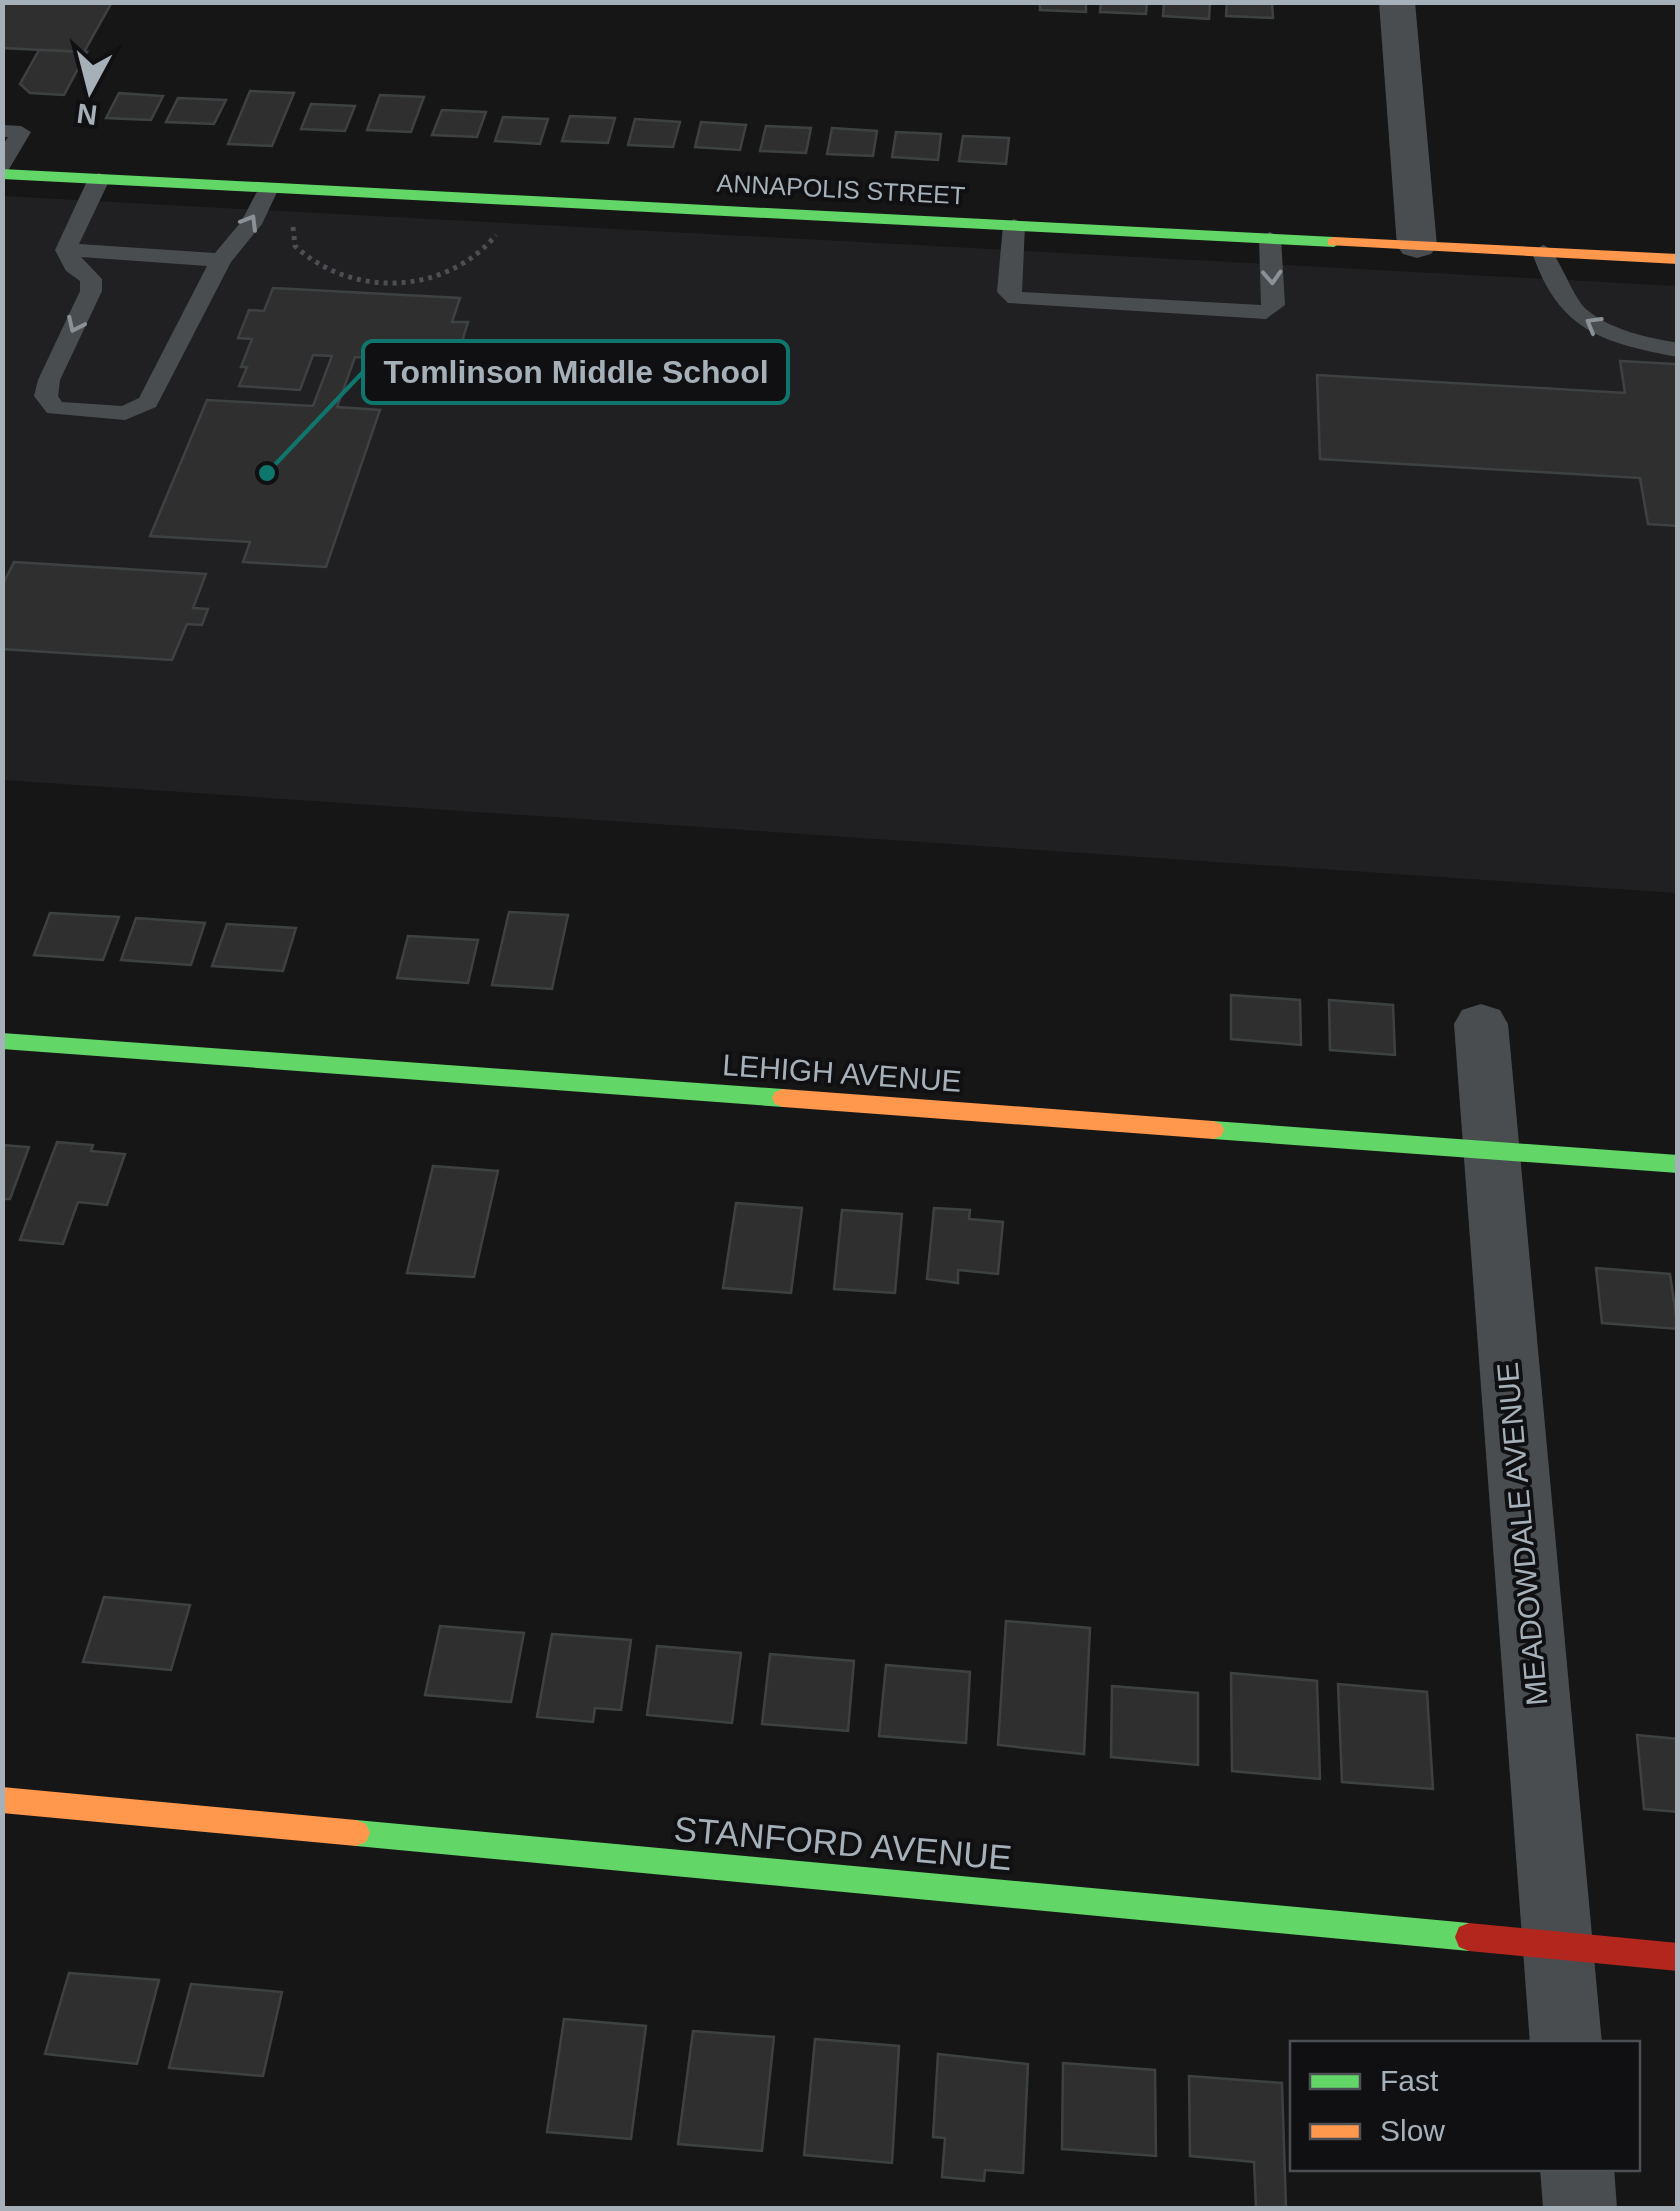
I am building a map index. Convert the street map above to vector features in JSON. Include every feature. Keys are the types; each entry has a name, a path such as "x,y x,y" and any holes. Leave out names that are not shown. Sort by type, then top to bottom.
{"street":[{"path":"1397,2 1417,246"},
{"name":"ANNAPOLIS STREET","path":"2,174 1678,259"},
{"name":"MEADOWDALE AVENUE","path":"1480,1024 1566,2041"},
{"name":"LEHIGH AVENUE","path":"2,1042 1678,1164"},
{"name":"STANFORD AVENUE","path":"2,1800 1678,1957"},
{"path":"1577,2171 1580,2208"}],"lane":[{"path":"2,109 6,131 21,132 2,165"},
{"path":"66,250 99,179"},
{"path":"66,250 74,266 91,278 91,292 49,380 46,396 54,408 125,412 148,402 221,260 251,224 268,188"},
{"path":"1014,225 1008,292 1016,298 1266,312 1274,305 1270,238"},
{"path":"66,250 221,260"},
{"path":"1544,252 1547,267 1579,318 1622,341 1678,350"}],"path":[{"path":"295,218 295,246 319,269 362,282 386,284 437,276 459,268 491,244 498,230"}],"shaded area":[{"path":"2,196 1677,286 1677,893 3,780"}],"building":[{"path":"2,2 112,2 84,52 2,48"},
{"path":"1040,2 1086,2 1086,12 1040,10"},
{"path":"1101,2 1147,2 1146,14 1100,12"},
{"path":"1164,2 1210,2 1209,19 1163,16"},
{"path":"1227,2 1272,2 1273,18 1226,16"},
{"path":"39,50 87,52 64,95 30,93 20,84"},
{"path":"250,91 294,93 272,146 228,144"},
{"path":"119,93 163,96 151,120 106,118"},
{"path":"380,95 424,97 411,132 367,130"},
{"path":"178,98 226,100 214,124 166,122"},
{"path":"311,104 355,106 345,131 301,129"},
{"path":"442,110 486,112 477,137 432,135"},
{"path":"570,116 615,118 608,143 562,141"},
{"path":"503,117 548,119 540,144 495,141"},
{"path":"635,119 680,122 673,147 628,145"},
{"path":"701,122 746,125 740,150 695,147"},
{"path":"766,126 811,128 806,153 760,151"},
{"path":"832,128 877,131 873,156 827,154"},
{"path":"896,132 941,134 938,160 892,157"},
{"path":"963,136 1009,138 1006,164 959,161"},
{"path":"273,288 460,298 452,322 468,322 459,351 443,350 439,361 355,357 337,407 380,410 326,567 243,562 250,542 150,536 207,400 313,406 332,356 313,355 300,390 239,386 247,367 241,367 252,339 238,338 249,310 264,311"},
{"path":"1620,361 1675,364 1678,369 1678,526 1648,524 1640,478 1320,459 1317,375 1625,393"},
{"path":"14,562 206,574 193,608 208,609 202,625 187,624 172,660 2,649 2,586"},
{"path":"509,912 568,915 552,989 492,985"},
{"path":"50,913 119,917 103,960 34,955"},
{"path":"136,918 205,923 191,965 121,960"},
{"path":"227,924 296,928 283,971 212,966"},
{"path":"408,936 478,940 468,983 397,978"},
{"path":"1231,995 1300,1000 1301,1045 1231,1039"},
{"path":"1329,1000 1393,1005 1395,1055 1330,1050"},
{"path":"57,1142 93,1145 91,1151 125,1154 107,1205 78,1202 63,1244 20,1240"},
{"path":"2,1145 29,1147 10,1199 2,1199"},
{"path":"433,1166 498,1171 474,1277 407,1273"},
{"path":"736,1203 802,1208 791,1293 723,1288"},
{"path":"934,1208 970,1210 969,1219 1003,1222 998,1274 958,1270 958,1283 927,1279"},
{"path":"842,1210 902,1214 895,1293 834,1289"},
{"path":"1596,1268 1670,1274 1678,1329 1602,1323"},
{"path":"104,1597 190,1605 171,1670 83,1662"},
{"path":"1006,1621 1090,1628 1084,1754 998,1745"},
{"path":"440,1626 524,1633 511,1702 425,1695"},
{"path":"552,1634 631,1640 621,1710 595,1708 593,1722 537,1717"},
{"path":"657,1646 741,1653 732,1723 647,1715"},
{"path":"770,1654 854,1661 848,1731 762,1724"},
{"path":"886,1665 970,1672 966,1743 879,1736"},
{"path":"1231,1673 1317,1681 1320,1779 1232,1771"},
{"path":"1338,1684 1427,1692 1433,1789 1342,1782"},
{"path":"1112,1686 1198,1693 1198,1765 1111,1757"},
{"path":"1637,1735 1678,1739 1678,1812 1644,1809"},
{"path":"69,1973 159,1980 137,2064 45,2054"},
{"path":"191,1984 282,1992 263,2076 169,2068"},
{"path":"564,2019 646,2026 631,2139 547,2132"},
{"path":"693,2031 774,2037 762,2151 678,2144"},
{"path":"815,2039 899,2046 892,2163 804,2155"},
{"path":"938,2054 1028,2064 1023,2173 985,2170 984,2181 942,2177 945,2138 933,2137"},
{"path":"1063,2063 1155,2070 1156,2156 1062,2149"},
{"path":"1189,2076 1282,2083 1286,2208 1256,2207 1254,2162 1190,2156"}],"traffic: fast":[{"path":"2,174 1334,242"},
{"path":"2,1041 783,1098"},
{"path":"1213,1130 1678,1164"},
{"path":"356,1833 1469,1937"}],"traffic: slow":[{"path":"1334,242 1678,259"},
{"path":"783,1098 1213,1130"},
{"path":"2,1800 356,1833"}],"traffic: jam":[{"path":"1469,1937 1678,1957"}],"place":[{"name":"Tomlinson Middle School","path":"267,473"}]}
